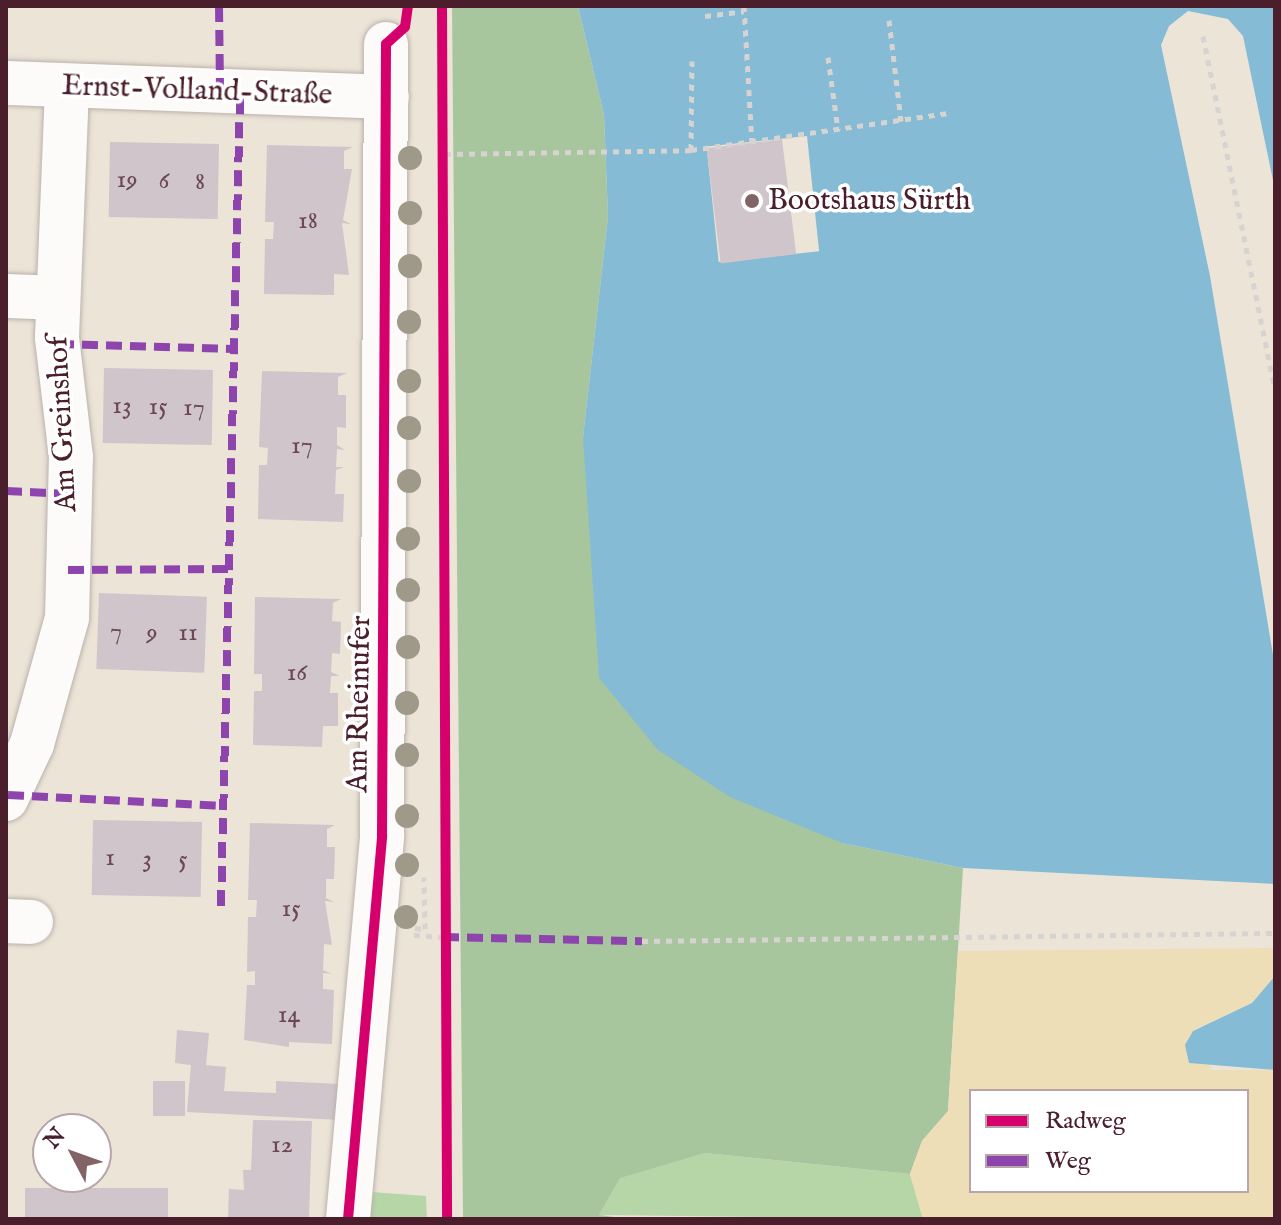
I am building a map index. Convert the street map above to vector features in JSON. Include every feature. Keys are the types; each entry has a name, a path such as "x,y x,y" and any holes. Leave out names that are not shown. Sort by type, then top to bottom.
{"street":[{"name":"Am Rheinufer","path":"348,1219 382,837 386,44"},
{"name":"Ernst-Volland-Straße","path":"6,83 387,97"},
{"name":"Am Greinshof","path":"6,799 32,744 67,618 71,457 58,298 67,87"},
{"path":"6,296 58,298"}],"path":[{"path":"705,16 744,9 752,143"},
{"path":"889,20 901,121"},
{"path":"1203,36 1275,389"},
{"path":"828,57 838,130"},
{"path":"691,150 692,61"},
{"path":"445,154 691,150 948,113"},
{"path":"642,941 1275,933"}],"green space":[{"path":"452,6 578,6 604,115 608,217 583,437 842,843 963,868 948,1111 922,1141 910,1174 705,1153 620,1178 599,1215 630,1219 463,1219"},
{"path":"705,1153 910,1174 923,1219 599,1215 620,1177"},
{"path":"371,1192 426,1196 427,1219 370,1219"}],"sand":[{"path":"1275,948 1275,976 1252,1003 1193,1030 1212,1070 1275,1070 1275,1219 923,1219 910,1174 922,1141 948,1111 958,951"}],"water":[{"path":"578,6 1275,6 1275,190 1243,36 1228,19 1188,11 1169,26 1161,45 1210,276 1275,667 1275,884 963,868 842,843 730,797 658,750 599,678 583,437 608,217 604,115"},
{"path":"1275,976 1275,1070 1189,1063 1185,1045 1193,1031 1252,1003"}],"pier":[{"name":"Bootshaus Sürth","path":"807,136 819,251 719,262 707,147"}],"building":[{"name":"Bootshaus Sürth","path":"782,139 796,254 721,263 707,148"},
{"path":"110,142 219,144 218,219 109,217"},
{"path":"267,145 353,147 344,151 344,169 352,169 343,220 351,224 342,223 349,275 334,274 334,295 264,294 265,239 273,239 274,222 265,222"},
{"path":"104,368 213,370 212,445 103,443"},
{"path":"262,371 347,373 338,377 338,395 346,395 346,428 337,427 337,445 345,450 337,449 336,467 344,467 336,470 335,494 344,494 343,522 258,519 259,465 267,465 268,448 259,447"},
{"path":"99,593 207,597 204,673 96,669"},
{"path":"255,597 341,599 333,603 332,621 341,622 340,654 332,653 331,672 340,676 331,676 330,693 338,693 338,726 323,726 322,747 253,745 254,691 262,691 262,674 254,674"},
{"path":"93,820 202,822 201,897 92,895"},
{"path":"250,823 335,825 327,829 327,847 335,847 334,879 326,879 326,898 334,902 325,901 332,945 324,944 323,970 332,974 323,973 323,989 334,990 332,1044 289,1042 289,1047 244,1040 247,985 255,985 255,971 247,972 248,917 256,917 257,900 248,900"},
{"path":"177,1030 209,1033 206,1065 226,1067 224,1091 276,1093 276,1081 341,1084 340,1120 187,1112 191,1065 175,1063"},
{"path":"153,1081 185,1081 185,1116 153,1116"},
{"path":"253,1120 312,1121 309,1219 228,1219 229,1189 244,1190 243,1170 251,1170"},
{"path":"25,1188 32,1188 32,1193 112,1193 112,1188 168,1188 168,1219 25,1219"}],"marked path":[{"path":"219,6 220,92"},
{"path":"221,906 240,92"},
{"path":"58,344 234,349"},
{"path":"6,491 70,494"},
{"path":"68,570 229,569"},
{"path":"8,795 224,806"},
{"path":"443,937 642,941"}],"cycle path":[{"path":"348,1219 382,837 386,44 405,27 408,6"},
{"path":"442,6 447,1219"}],"place":[{"name":"Bootshaus Sürth","path":"752,201"}]}
